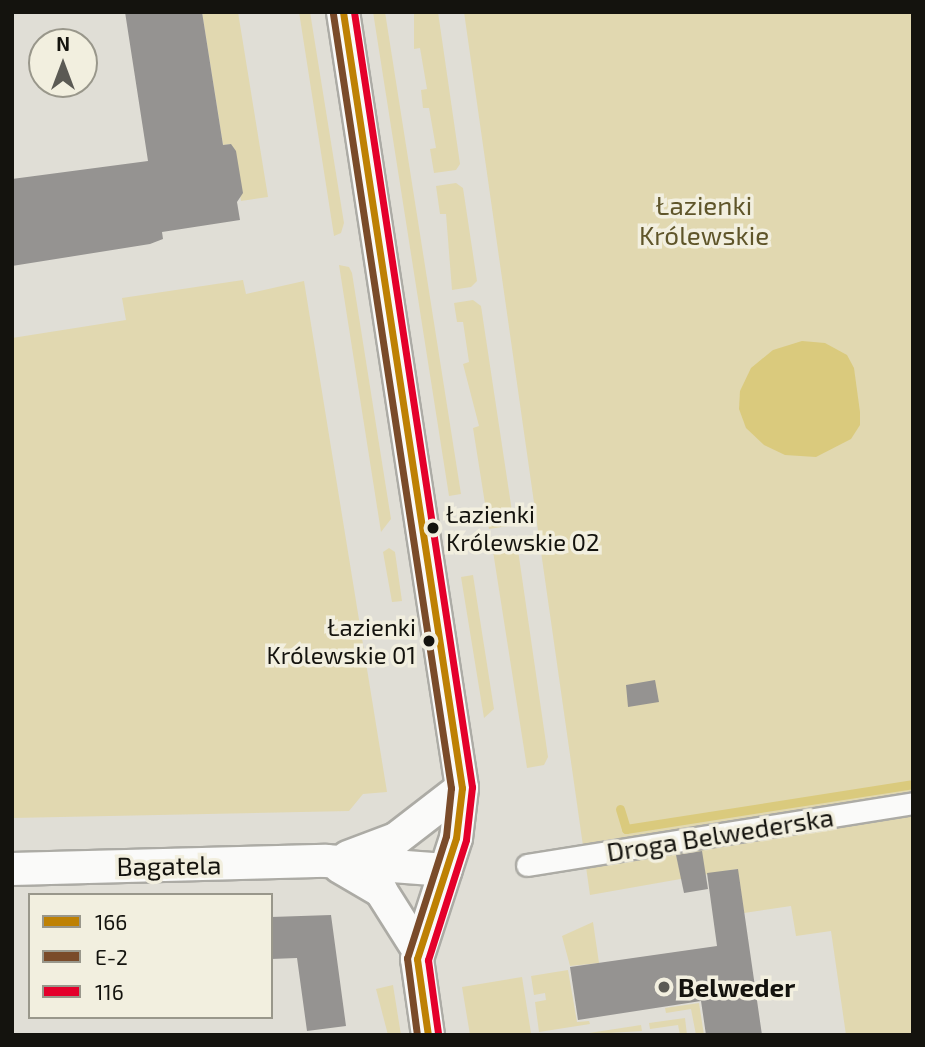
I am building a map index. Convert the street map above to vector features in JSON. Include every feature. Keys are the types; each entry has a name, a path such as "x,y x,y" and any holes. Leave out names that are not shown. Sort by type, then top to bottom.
{"street":[{"path":"343,12 462,788 460,822 418,951"},
{"name":"Bagatela","path":"326,861 396,839 462,788"},
{"name":"Droga Belwederska","path":"527,865 913,803"},
{"path":"326,861 381,891 418,951 428,1035"},
{"name":"Bagatela","path":"12,869 326,861 446,870"}],"green space":[{"path":"202,12 238,12 268,197 241,201 231,144 223,145"},
{"path":"299,12 310,12 344,223 341,233 334,236"},
{"path":"373,12 385,12 461,494 449,496"},
{"path":"414,12 438,12 460,164 456,170 434,173 430,149 436,148 429,108 423,108 421,90 427,89 420,48 414,49"},
{"name":"Łazienki Królewskie","path":"464,12 913,12 913,1035 846,1035 831,931 796,936 791,906 744,913 737,869 590,895"},
{"path":"456,183 463,188 477,281 471,287 452,290 446,214 440,214 436,186"},
{"path":"339,265 349,267 352,273 391,519 381,532"},
{"path":"243,280 246,294 304,281 387,792 363,794 349,811 12,818 12,338 126,320 122,298"},
{"path":"473,300 481,306 513,518 508,526 489,529 473,428 479,426 463,364 469,362 463,322 457,322 454,303"},
{"path":"511,543 518,550 548,757 544,765 527,768 492,545"},
{"path":"389,548 395,552 402,601 392,602 383,552"},
{"path":"473,575 494,709 484,718 461,577"},
{"path":"593,922 599,963 570,966 562,936"},
{"path":"568,970 577,1022 589,1021 590,1024 539,1032 535,1002 546,1000 545,993 534,995 531,976"},
{"path":"522,977 531,1033 470,1035 462,987"},
{"path":"393,985 401,1035 388,1035 376,989"},
{"path":"699,1003 704,1035 696,1035 691,1009 666,1013 665,1008"},
{"path":"685,1018 687,1035 680,1035 678,1025 650,1029 649,1023"},
{"path":"641,1025 642,1031 576,1035"}],"shaded area":[{"path":"802,341 825,343 847,355 854,368 860,412 860,425 851,439 816,457 785,455 764,445 746,428 739,409 740,391 751,368 773,350"}],"building":[{"path":"125,12 202,12 223,145 231,144 236,151 243,193 237,202 240,220 162,232 163,239 150,244 12,266 12,179 148,161"},
{"path":"655,680 659,702 628,707 626,685"},
{"path":"702,851 708,889 684,893 676,855"},
{"name":"Belweder","path":"738,869 762,1035 706,1035 701,1001 578,1020 570,967 717,946 707,873"},
{"path":"331,915 346,1026 307,1031 297,958 273,959 273,917"}],"waterway":[{"path":"620,809 626,829 913,784"}],"transit line":[{"name":"166","path":"343,12 462,788 456,838 417,959 428,1035"},
{"name":"116","path":"354,12 472,787 466,840 428,960 438,1033"},
{"name":"E-2","path":"333,14 451,788 446,836 407,958 417,1035"}],"place":[{"name":"Łazienki Królewskie 02","path":"433,528"},
{"name":"Łazienki Królewskie 01","path":"429,641"},
{"name":"Belweder","path":"664,987"}]}
